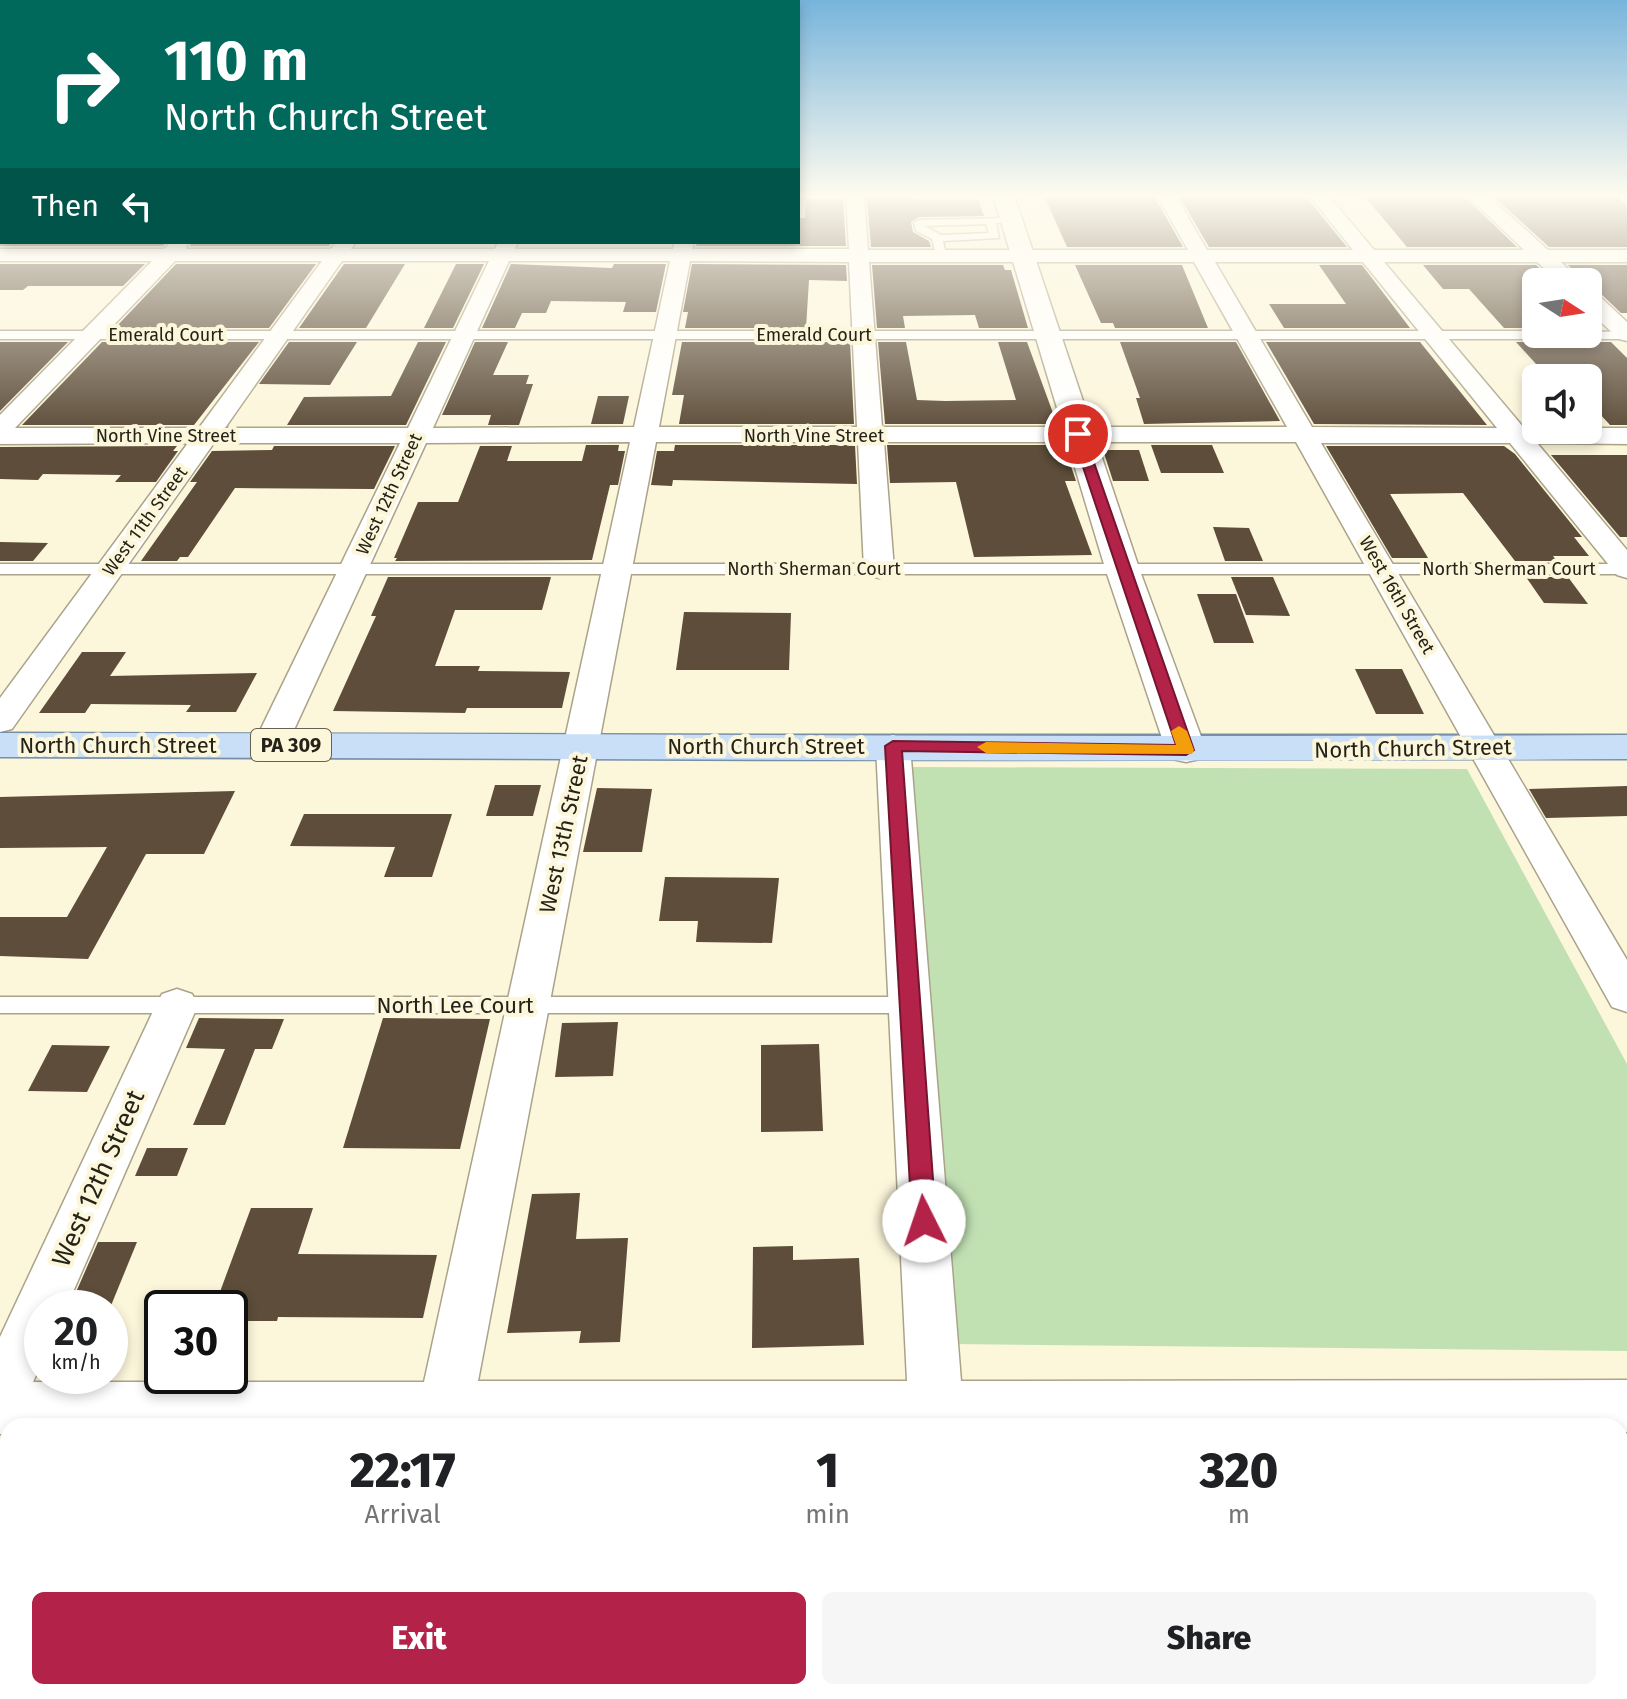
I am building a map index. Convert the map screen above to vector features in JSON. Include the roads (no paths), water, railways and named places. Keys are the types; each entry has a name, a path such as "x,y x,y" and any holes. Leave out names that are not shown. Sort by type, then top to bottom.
{"main road":[{"path":"1027,274 1123,571 1186,750"},
{"name":"North Church Street","path":"0,745 893,746 1186,750 1627,747"}],"street":[{"path":"0,429 151,274"},
{"name":"West 11th Street","path":"0,722 323,274"},
{"name":"West 12th Street","path":"270,745 493,274"},
{"name":"West 13th Street","path":"444,1417 677,274"},
{"path":"860,274 879,569"},
{"name":"West 16th Street","path":"1212,274 1627,996"},
{"path":"1384,274 1627,569"},
{"path":"1602,311 1627,334"},
{"name":"North Vine Street","path":"0,436 1627,436"},
{"path":"893,746 937,1417"},
{"name":"West 12th Street","path":"0,1396 177,1005"},
{"path":"0,1408 444,1417 937,1417 1387,1416 1627,1406"}],"lane":[{"name":"Emerald Court","path":"0,335 1627,334"},
{"name":"North Sherman Court","path":"0,569 1627,569"},
{"name":"North Lee Court","path":"0,1005 910,1005"}]}
